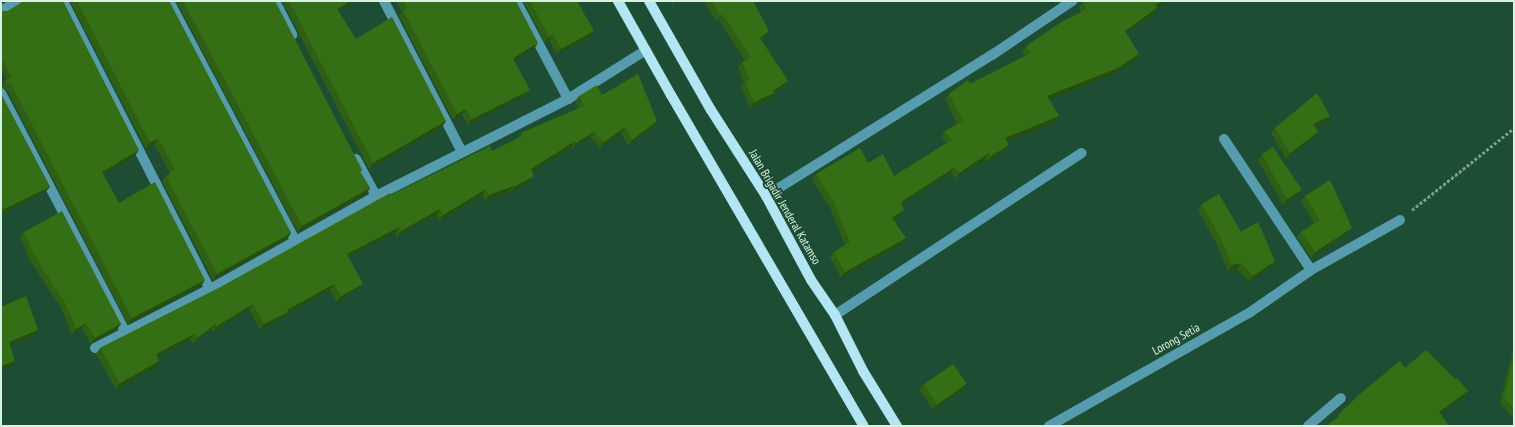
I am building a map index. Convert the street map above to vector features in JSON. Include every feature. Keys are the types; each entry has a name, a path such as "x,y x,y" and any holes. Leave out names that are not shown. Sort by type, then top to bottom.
{"main road":[{"path":"618,1 864,426"},
{"name":"Jalan Brigadir Jenderal Katamso","path":"649,1 711,110 766,196 811,280 834,315 864,371 897,426"}],"street":[{"path":"1,11 17,1"},
{"path":"63,1 210,289"},
{"path":"169,1 296,242"},
{"path":"276,1 296,43"},
{"path":"384,1 462,152"},
{"path":"516,1 568,99"},
{"path":"766,196 992,55 1072,1"},
{"path":"95,348 210,289 376,196 568,99 646,50"},
{"path":"1,93 126,333"},
{"path":"1224,139 1311,270"},
{"path":"350,147 376,196"},
{"path":"834,315 1082,152"},
{"name":"Lorong Setia","path":"1050,426 1249,313 1311,270 1400,220"},
{"path":"1308,426 1341,398"}],"path":[{"path":"1400,220 1514,128"}],"building":[{"path":"24,1 63,1 139,150 102,172 119,203 155,182 205,280 132,318 11,84 5,81 12,77 1,56 1,11 8,11"},
{"path":"77,1 169,1 291,233 217,274 166,176 175,169 158,138 150,143"},
{"path":"183,1 275,1 362,170 360,171 370,188 302,226"},
{"path":"289,1 350,1 337,9 356,39 392,17 446,121 373,163"},
{"path":"403,1 516,1 538,43 513,58 530,90 472,119 466,109 457,114 403,10 407,8"},
{"path":"530,1 577,1 594,31 561,49 553,34 549,37"},
{"path":"712,1 753,1 769,31 760,38 788,81 773,91 775,93 754,102 745,82 749,79 742,62 751,58 723,14 721,16"},
{"path":"1114,1 1115,3 1117,1 1162,1 1155,5 1157,8 1125,31 1139,54 1118,68 1047,96 1059,116 1005,138 1009,145 991,156 989,153 959,173 955,167 901,202 904,210 892,218 906,238 845,272 834,252 850,242 834,202 816,174 860,148 868,163 883,154 894,176 952,140 945,131 963,121 949,94 968,80 970,84 1031,53 1026,46 1063,21 1087,9 1083,2"},
{"path":"638,74 657,121 632,140 625,127 604,142 594,132 576,143 575,141 531,169 534,176 514,187 513,186 489,195 486,189 443,215 440,209 401,231 399,227 347,254 363,284 341,296 334,284 287,310 288,312 264,324 253,304 217,326 216,324 197,338 194,334 156,354 159,361 120,383 100,348 217,289 390,193 391,195 490,146 492,151 523,136 521,133 584,106 579,96 597,85 602,95"},
{"path":"1317,93 1330,116 1313,124 1318,132 1290,153 1275,128"},
{"path":"1,94 50,187 4,209 1,204"},
{"path":"1273,147 1302,190 1287,199 1262,154"},
{"path":"1330,180 1352,228 1315,252 1301,232 1320,220 1305,196"},
{"path":"1219,194 1241,232 1258,222 1275,261 1253,276 1241,263 1232,265 1223,243 1202,204"},
{"path":"62,211 121,324 95,338 86,323 76,329 65,303 33,253 24,232"},
{"path":"26,296 38,330 9,342 15,361 1,366 1,307"},
{"path":"1426,350 1455,379 1457,378 1468,391 1439,412 1449,426 1327,426 1360,394 1400,361 1405,368"},
{"path":"1514,356 1514,409 1504,397"},
{"path":"953,364 967,384 937,404 924,385"}]}
